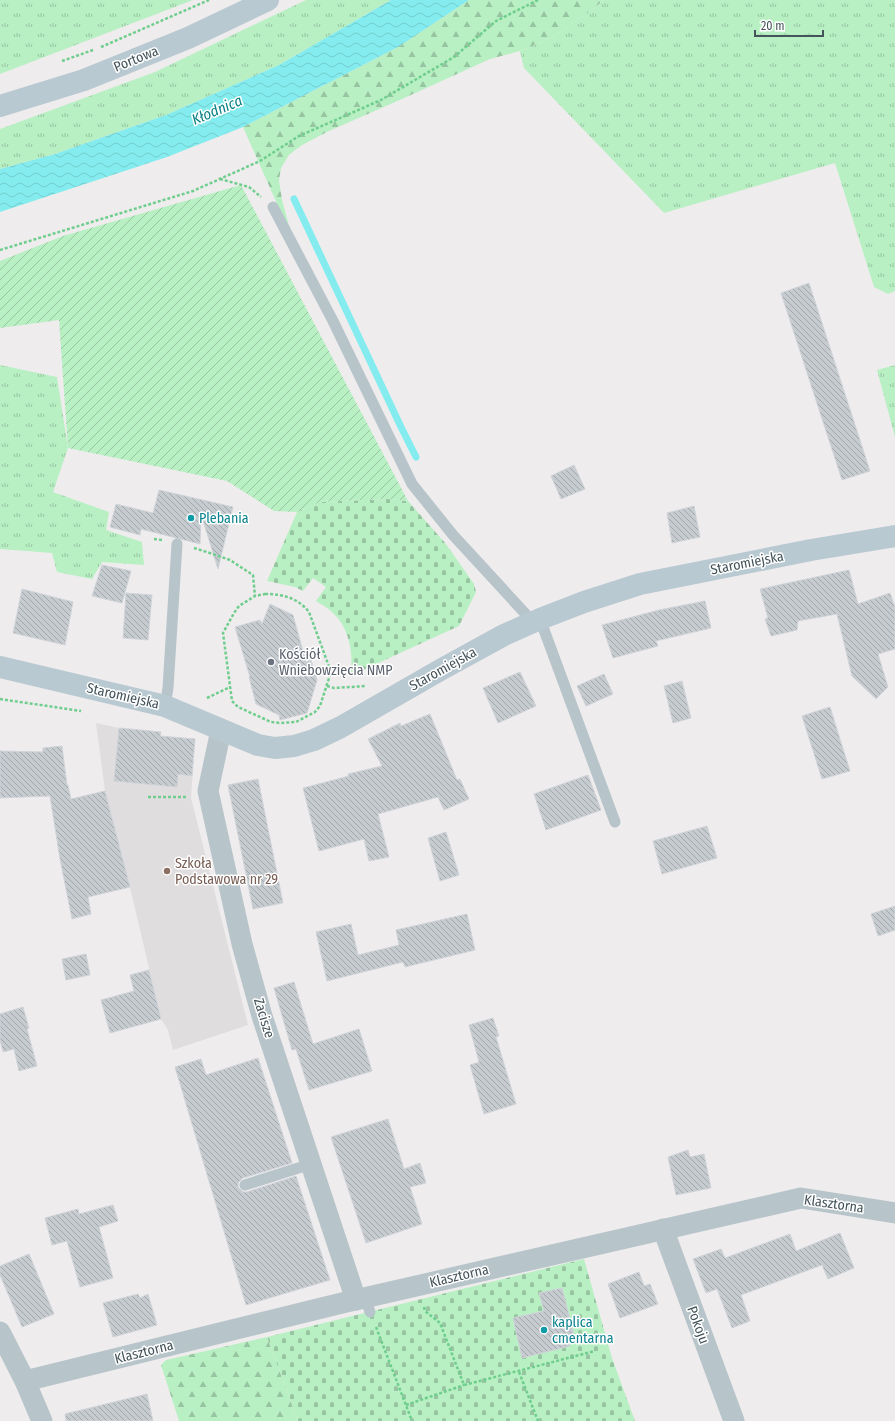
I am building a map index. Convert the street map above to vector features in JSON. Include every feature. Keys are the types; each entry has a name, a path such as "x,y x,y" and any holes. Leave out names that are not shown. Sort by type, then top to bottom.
{"street":[{"name":"Portowa","path":"0,106 84,80 188,38 268,0"},
{"name":"Staromiejska","path":"0,667 165,706 251,743 266,747 294,746 305,743 341,727 442,669 504,636 537,620 584,602 640,584 811,550 895,536"},
{"name":"Zacisze","path":"221,730 208,791 242,944 264,1020 311,1164 363,1303"},
{"name":"Klasztorna","path":"25,1381 363,1303 418,1286 801,1198 895,1213"},
{"name":"Pokoju","path":"663,1229 734,1421"},
{"path":"0,1334 25,1381 42,1421"}],"lane":[{"path":"273,207 334,321 412,484 453,535 537,620 615,822"},
{"path":"165,706 168,688 177,544"},
{"path":"245,1185 311,1164"}],"path":[{"path":"59,62 96,49 209,0"},
{"path":"0,250 193,191 260,161 299,136 381,100 454,57 496,20 538,0"},
{"path":"219,179 249,187 273,207"},
{"path":"154,539 218,555 230,560 253,575 255,596"},
{"path":"270,594 284,596 299,602 309,612 331,672 327,686 320,706 315,712 296,722 271,722 238,707 232,701 223,633 234,613 240,606 255,596 270,594"},
{"path":"327,686 334,688 369,686"},
{"path":"203,700 230,687"},
{"path":"0,699 86,712"},
{"path":"295,716 296,722"},
{"path":"148,797 184,798 191,796"},
{"path":"418,1286 425,1311 440,1323 464,1385"},
{"path":"363,1303 412,1421"},
{"path":"406,1405 464,1385 519,1372 595,1351"},
{"path":"519,1372 538,1421"}],"shaded area":[{"name":"Szkoła Podstawowa nr 29","path":"96,723 119,728 161,732 161,736 195,739 191,798 248,1025 173,1050 168,1030 161,1019 130,887 105,791"}],"green space":[{"path":"0,0 193,0 0,74"},
{"path":"306,0 391,0 279,65 166,115 55,154 0,169 0,129 155,72"},
{"path":"469,0 604,0 553,37 520,51 490,59 329,131 302,145 289,155 281,168 279,180 282,200 293,240 243,127 398,47"},
{"path":"604,0 895,0 895,291 888,294 874,287 835,163 664,213 524,68 520,51 553,37"},
{"path":"241,185 408,501 388,499 320,502 297,512 274,511 227,481 68,448 59,320 0,328 0,261 63,236"},
{"path":"0,365 57,377 68,448 53,492 109,512 106,530 142,542 144,565 102,562 92,579 57,572 52,553 0,549"},
{"path":"895,365 895,437 877,370"},
{"path":"388,499 408,501 446,544 474,584 476,592 459,626 350,676 350,643 344,627 332,612 316,601 326,587 313,578 303,591 295,587 267,581 297,512 320,502"},
{"path":"584,1259 612,1358 635,1421 298,1421 267,1337"},
{"path":"267,1337 298,1421 179,1421 161,1365 166,1360"}],"water":[{"name":"Kłodnica","path":"391,0 469,0 398,47 243,127 167,157 0,212 0,169 55,154 166,115 279,65"}],"building":[{"path":"809,283 870,471 842,480 781,293"},
{"path":"574,465 585,489 561,499 551,476"},
{"name":"Plebania","path":"159,490 233,507 218,569 201,514 200,544 141,529 140,535 110,527 116,504 153,513"},
{"path":"694,506 700,537 672,543 667,513"},
{"path":"102,565 131,571 122,603 92,596"},
{"path":"849,570 858,604 890,593 895,607 895,649 878,654 888,687 876,699 852,676 837,614 798,621 797,630 771,636 765,619 768,618 760,589"},
{"path":"22,589 73,602 65,645 13,633"},
{"path":"126,593 152,595 148,640 123,638"},
{"path":"705,601 711,628 656,641 658,646 613,658 602,625 659,610"},
{"name":"Kościół Wniebowzięcia NMP","path":"270,604 293,615 306,662 311,660 317,680 307,713 280,720 279,715 256,704 250,677 235,627 260,620 262,624"},
{"path":"520,672 536,706 498,723 483,688"},
{"path":"604,674 613,694 586,706 577,686"},
{"path":"682,681 691,718 673,723 664,686"},
{"path":"830,707 850,771 822,779 802,716"},
{"path":"430,714 457,780 460,779 469,799 444,810 438,797 378,814 389,857 369,861 364,839 319,851 303,788 349,776 348,774 382,766 368,739 400,723 401,726"},
{"path":"119,728 161,732 160,736 195,739 192,776 178,774 177,787 114,781"},
{"path":"62,746 67,785 71,799 105,791 130,887 88,897 91,914 72,919 60,859 50,796 0,798 0,751 43,752 43,748"},
{"path":"588,775 601,810 546,830 534,794"},
{"path":"258,779 283,903 253,909 228,785"},
{"path":"707,826 717,858 662,874 653,841"},
{"path":"446,832 459,875 440,881 428,838"},
{"path":"895,906 895,930 878,936 871,914"},
{"path":"467,914 475,950 405,967 403,962 327,981 316,932 351,924 358,955 399,945 396,930"},
{"path":"86,954 90,975 66,980 62,959"},
{"path":"149,970 161,1019 110,1033 101,1000 134,991 130,975"},
{"path":"294,982 313,1044 359,1029 372,1071 309,1090 296,1049 292,1050 274,988"},
{"path":"23,1007 37,1066 19,1071 14,1049 3,1052 0,1040 0,1014"},
{"path":"493,1018 499,1036 496,1037 516,1104 484,1114 470,1065 479,1062 469,1025"},
{"path":"258,1058 292,1163 243,1178 238,1183 238,1187 243,1192 247,1192 296,1176 330,1280 246,1305 175,1067 201,1059 206,1075"},
{"path":"388,1119 404,1169 420,1163 426,1183 410,1187 422,1224 366,1243 331,1137"},
{"path":"688,1150 690,1157 704,1154 711,1188 676,1195 668,1157"},
{"path":"113,1205 118,1221 99,1227 113,1278 80,1287 67,1241 52,1245 45,1218 78,1209 79,1214"},
{"path":"840,1233 854,1268 828,1279 822,1265 741,1295 750,1321 732,1328 717,1289 706,1293 693,1259 721,1249 725,1258 790,1234 796,1251"},
{"path":"29,1254 54,1314 22,1327 0,1275 0,1266"},
{"path":"639,1272 644,1286 650,1284 658,1304 620,1318 608,1284"},
{"name":"kaplica cmentarna","path":"562,1288 576,1342 569,1343 570,1346 522,1358 513,1318 544,1311 539,1293"},
{"path":"138,1294 140,1298 148,1294 157,1325 113,1337 103,1303"},
{"path":"147,1394 153,1421 66,1421 65,1414"}],"waterway":[{"path":"294,199 416,457"}],"place":[{"name":"Plebania","path":"191,518"},
{"name":"Kościół Wniebowzięcia NMP","path":"271,662"},
{"name":"Szkoła Podstawowa nr 29","path":"167,871"},
{"name":"kaplica cmentarna","path":"544,1330"}]}
